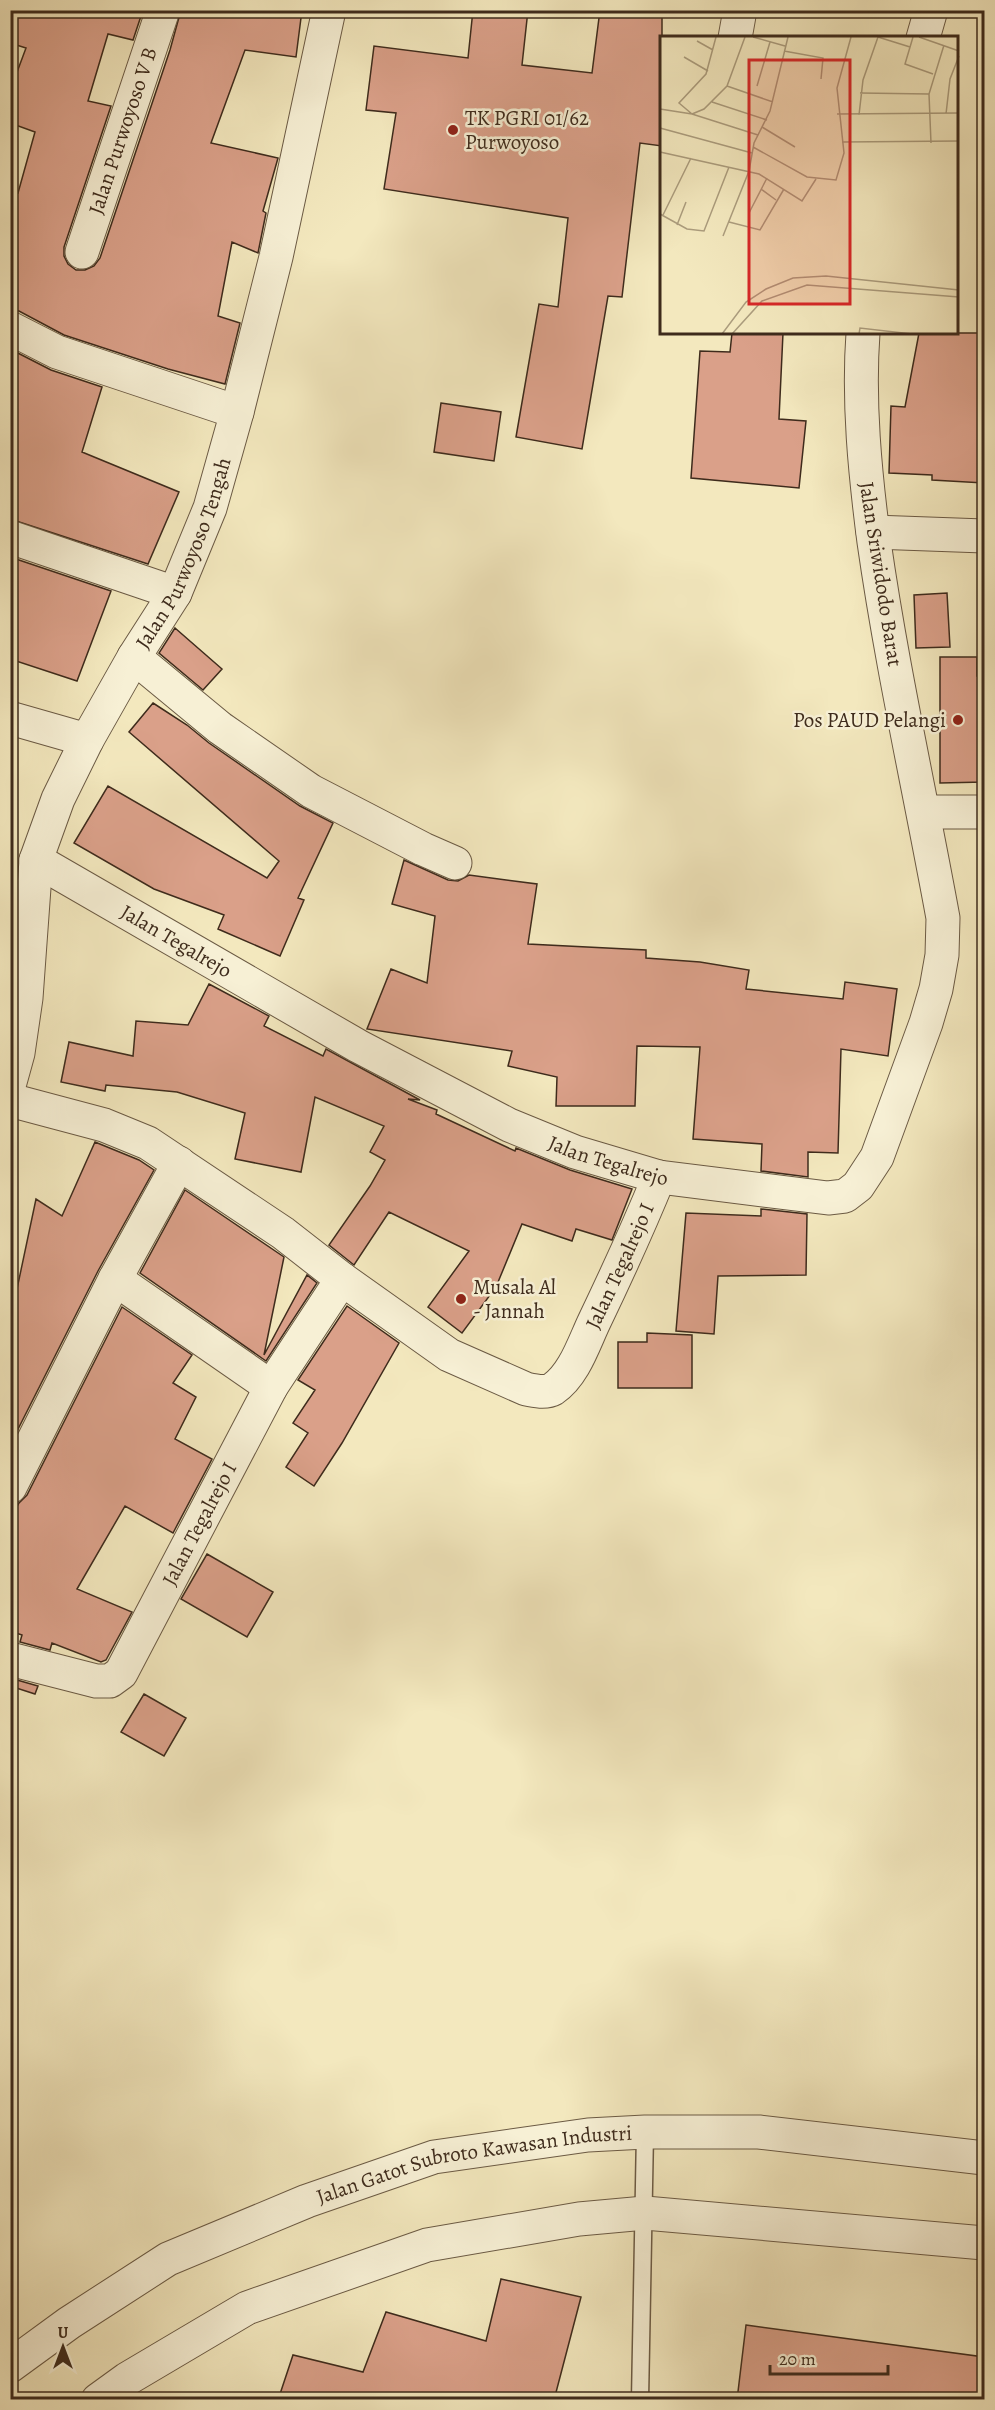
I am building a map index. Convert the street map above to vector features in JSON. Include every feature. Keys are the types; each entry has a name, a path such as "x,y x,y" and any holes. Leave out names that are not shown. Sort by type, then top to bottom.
{"street":[{"name":"Jalan Purwoyoso V B","path":"82,252 163,10"},
{"name":"Jalan Purwoyoso Tengah","path":"10,1082 18,1053 25,1008 21,912 36,860 58,799 87,740 134,657 175,593 210,508 276,257 329,10"},
{"path":"735,36 740,10"},
{"path":"924,36 931,10"},
{"path":"10,328 57,352 237,412"},
{"name":"Jalan Sriwidodo Barat","path":"863,334 861,362 865,456 873,532 882,595 924,812"},
{"path":"873,532 984,536"},
{"path":"10,537 175,593"},
{"path":"134,657 220,728 311,791 454,863"},
{"path":"10,718 87,740"},
{"path":"924,812 984,812"},
{"name":"Jalan Tegalrejo","path":"36,860 358,1046 509,1125 575,1152 659,1177 828,1198 845,1196 858,1186 877,1157 926,1023 942,955 943,918 924,812"},
{"name":"Jalan Tegalrejo I","path":"10,1100 104,1125 148,1143 283,1233 342,1279 449,1355 526,1389 552,1390 564,1379 628,1252 659,1177"},
{"path":"10,1487 116,1279 179,1163"},
{"path":"116,1279 271,1387"},
{"name":"Jalan Tegalrejo I","path":"10,1659 96,1680 110,1680 121,1673 271,1387 342,1279"},
{"name":"Jalan Gatot Subroto Kawasan Industri","path":"10,2366 69,2323 168,2259 307,2201 434,2157 588,2135 645,2132 759,2132 984,2158"},
{"path":"98,2400 127,2379 247,2308 427,2245 579,2219 645,2213 984,2243"}],"lane":[{"path":"640,2400 645,2132"}],"building":[{"path":"10,10 143,10 133,40 108,34 88,101 111,106 64,247 64,256 68,264 76,270 85,270 94,266 100,258 170,50 181,10 302,10 296,57 245,50 211,143 278,158 263,211 266,213 258,253 232,242 218,316 240,323 225,384 168,369 64,335 19,311 10,310 10,190 18,193 35,132 10,123 10,91 26,48 10,43"},
{"path":"473,10 528,10 522,65 592,73 600,10 662,10 660,146 640,143 622,297 608,296 582,449 516,437 539,304 558,307 568,218 384,189 396,113 366,110 374,46 468,58"},
{"path":"984,333 984,483 932,480 932,475 889,473 891,406 905,407 919,334"},
{"path":"732,334 783,334 779,419 806,421 799,488 691,478 700,351 730,352"},
{"path":"10,349 51,370 102,387 82,452 179,492 148,564 10,519"},
{"path":"441,403 501,412 494,461 434,452"},
{"path":"10,557 111,591 77,681 10,659"},
{"path":"947,593 950,647 916,648 914,595"},
{"path":"175,628 222,669 203,690 159,653"},
{"name":"Pos PAUD Pelangi","path":"940,657 977,657 977,676 984,676 984,782 940,783"},
{"path":"153,703 300,806 333,823 298,898 304,900 280,956 218,929 224,915 154,889 74,843 108,786 267,878 279,861 129,732"},
{"path":"404,860 448,880 458,881 469,875 537,884 528,944 646,950 646,958 700,962 749,970 746,989 843,999 845,982 897,989 888,1056 841,1049 838,1153 808,1152 808,1177 761,1171 762,1144 693,1139 700,1047 637,1046 635,1106 556,1106 557,1077 508,1066 512,1051 367,1029 391,969 427,983 435,916 392,904"},
{"path":"209,984 269,1016 264,1026 323,1056 326,1049 420,1100 408,1099 437,1110 436,1114 515,1151 516,1148 570,1170 632,1189 612,1240 576,1229 572,1241 522,1224 496,1287 462,1333 428,1307 469,1251 389,1212 354,1265 329,1245 385,1160 370,1152 384,1126 315,1097 301,1172 235,1159 245,1113 177,1092 106,1085 105,1091 61,1082 69,1042 133,1056 136,1021 188,1025"},
{"path":"95,1142 139,1160 154,1170 98,1271 14,1437 10,1435 10,1288 17,1289 36,1199 62,1216"},
{"path":"185,1190 284,1257 264,1355 307,1275 317,1283 266,1361 140,1273"},
{"path":"761,1209 807,1214 806,1275 718,1276 714,1334 676,1331 686,1213 761,1216"},
{"path":"347,1306 399,1343 342,1443 314,1486 286,1467 308,1433 293,1423 315,1390 298,1380"},
{"path":"122,1307 192,1355 173,1383 196,1397 175,1439 212,1459 173,1533 125,1506 77,1589 132,1612 106,1660 101,1662 52,1643 50,1650 20,1642 22,1635 10,1631 10,1519 19,1503 27,1495"},
{"path":"647,1333 692,1335 692,1388 618,1388 618,1342 647,1342"},
{"path":"207,1554 273,1592 247,1637 181,1599"},
{"path":"10,1678 38,1686 35,1694 10,1686"},
{"path":"144,1694 186,1718 164,1756 121,1732"},
{"path":"501,2279 581,2297 554,2400 278,2400 293,2355 363,2372 386,2312 486,2341"},
{"path":"746,2325 984,2357 984,2400 737,2400"}],"place":[{"name":"TK PGRI 01/62 Purwoyoso","path":"453,130"},
{"name":"Pos PAUD Pelangi","path":"958,720"},
{"name":"Musala Al - Jannah","path":"461,1299"}]}
